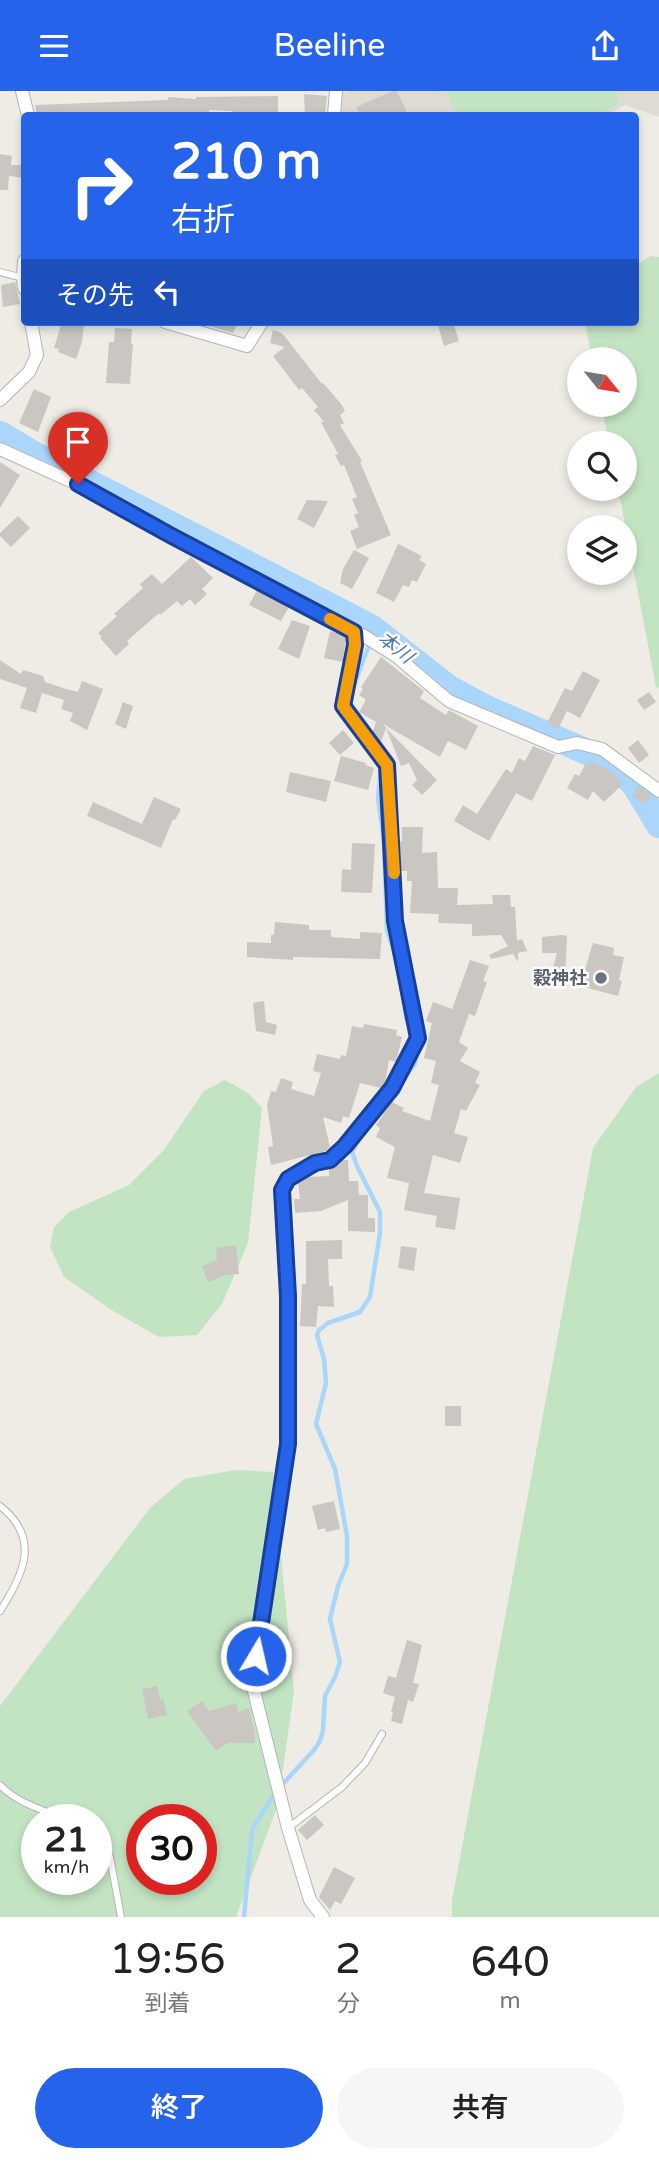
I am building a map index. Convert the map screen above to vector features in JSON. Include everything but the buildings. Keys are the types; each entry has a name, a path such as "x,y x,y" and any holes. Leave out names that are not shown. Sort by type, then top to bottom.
{"street":[{"path":"22,91 27,112"},
{"path":"334,112 335,91"},
{"path":"0,400 29,372 37,355 32,326"},
{"path":"178,326 247,347 260,326"},
{"path":"0,449 78,484 363,636 396,656 449,701 558,747 577,743 602,749 659,791"},
{"path":"323,1917 310,1900 288,1828 252,1683 288,1444 288,1296 282,1190 288,1179 315,1163 330,1160 345,1146 392,1088 418,1038 395,921 387,765 343,706 355,645 363,636"}],"lane":[{"path":"0,272 21,280"},
{"path":"0,1506 15,1518 24,1540 25,1565 0,1611"},
{"path":"288,1828 342,1787 365,1763 382,1734"},
{"path":"0,1785 30,1804"},
{"path":"112,1868 121,1917"}],"shaded area":[{"path":"659,91 659,117 625,105 612,112 338,112 340,93"}],"green space":[{"path":"446,91 614,91 620,103 604,112 456,112"},
{"path":"651,256 659,257 659,688 656,687 637,585 637,515 623,515 620,501 637,501 637,431 607,431 604,417 637,417 637,347 590,347 586,326 639,326 639,264"},
{"path":"659,1073 659,1917 452,1917 452,1900 593,1148 636,1087"},
{"path":"225,1080 248,1093 262,1108 248,1243 222,1304 197,1335 159,1337 113,1311 64,1277 50,1247 54,1227 69,1212 129,1185 163,1151 204,1091"},
{"path":"236,1470 273,1472 294,1691 278,1805 236,1917 0,1917 0,1706 150,1508 184,1479"}],"waterway":[{"name":"本川","path":"0,434 30,452 371,627 449,688 484,707 610,762 634,784 659,825"},
{"path":"354,714 349,698 368,648 371,627"},
{"path":"381,768 378,798 384,841 387,930 397,960"},
{"path":"400,975 406,1018 412,1032"},
{"path":"400,1084 415,1064 418,1046"},
{"path":"281,1786 320,1741 325,1696 340,1662 330,1619 338,1586 347,1564 347,1536 335,1469 316,1424 326,1383 324,1359 317,1335 328,1323 360,1312 370,1297 380,1233 380,1212 352,1152 359,1139"},
{"path":"244,1917 252,1830 275,1792"}],"slow traffic":[{"path":"330,619 354,632 355,645 343,706 387,765 394,873"}],"place":[{"name":"穀神社","path":"601,978"}],"route":[{"path":"78,484 354,632 355,645 343,706 387,765 395,921 418,1038 392,1088 345,1146 330,1160 315,1163 288,1179 282,1190 288,1296 288,1444 256,1656"}]}
